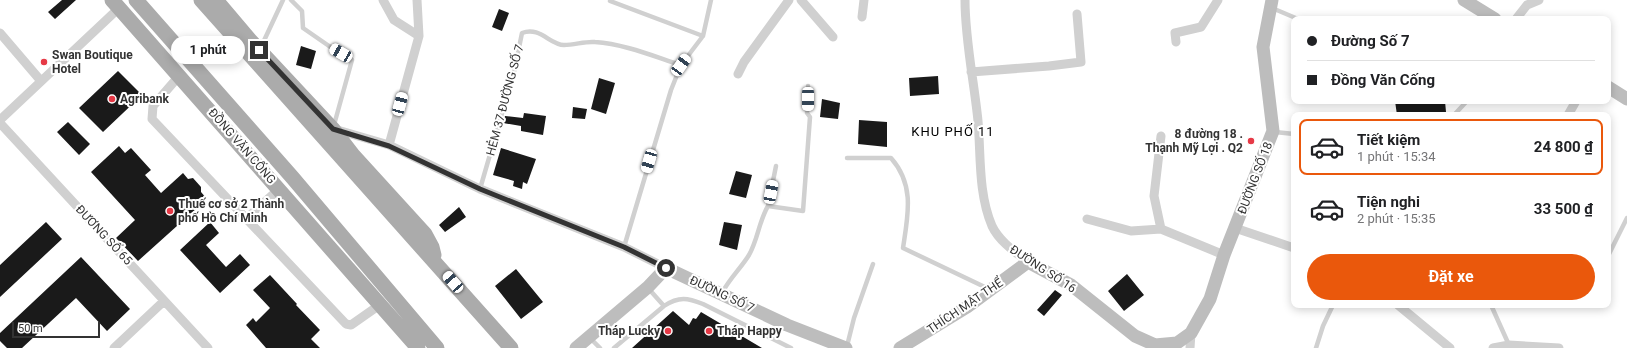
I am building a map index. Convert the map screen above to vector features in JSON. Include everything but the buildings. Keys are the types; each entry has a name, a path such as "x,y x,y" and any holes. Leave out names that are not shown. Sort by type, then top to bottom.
{"main road":[{"name":"ĐỒNG VĂN CỐNG","path":"136,0 292,177 386,300 418,348"},
{"path":"201,0 327,133"},
{"path":"216,0 434,260 511,348"},
{"name":"ĐỒNG VĂN CỐNG","path":"116,4 279,189 386,300 437,348"},
{"path":"179,76 192,64"},
{"path":"279,189 292,177"}],"street":[{"path":"383,0 394,20 419,36"},
{"path":"389,146 419,36 416,0"},
{"path":"738,74 744,62 789,0"},
{"path":"801,0 833,37"},
{"path":"862,17 864,0"},
{"name":"ĐƯỜNG SỐ 16","path":"965,0 971,72 978,120 984,198 992,227 1004,244 1028,262 1071,285 1135,336 1155,345 1177,343 1191,333"},
{"path":"1176,42 1175,33 1201,27 1218,0"},
{"path":"1464,0 1490,16"},
{"path":"1518,16 1527,5 1539,0"},
{"name":"ĐƯỜNG SỐ 18","path":"1190,348 1191,333 1210,299 1224,255 1273,131 1263,47 1272,3"},
{"path":"0,121 116,4"},
{"path":"971,72 1081,62 1077,14"},
{"path":"0,33 41,81"},
{"path":"179,76 153,106 152,120 247,218 346,324 351,325 386,300"},
{"path":"1611,89 1627,99"},
{"name":"ĐƯƠNG SỐ 65","path":"0,121 208,348"},
{"name":"ĐƯỜNG SỐ 7","path":"327,133 389,146 480,189 624,247 787,325 846,348"},
{"path":"1161,136 1154,196 1161,229"},
{"path":"247,218 279,189"},
{"path":"1087,219 1131,231 1161,229 1224,255"},
{"path":"1235,228 1291,247"},
{"name":"THÍCH MẬT THỂ","path":"900,348 967,307 1028,262"},
{"path":"576,348 648,287 666,268"},
{"path":"114,348 164,301"},
{"path":"1402,308 1450,348"},
{"path":"1493,348 1509,345 1559,348"}],"lane":[{"path":"259,50 283,0"},
{"path":"292,0 302,11 303,28 352,60 327,133"},
{"path":"624,247 671,90 681,65 703,36 711,0"},
{"path":"610,1 703,36"},
{"path":"1272,3 1293,16"},
{"name":"HẺM 37 ĐƯỜNG SỐ 7","path":"480,189 514,72 522,33 528,31 542,34 563,45 593,41 616,44 681,65"},
{"path":"768,206 803,211 810,117 807,113 808,86"},
{"path":"1457,112 1464,104"},
{"path":"1273,131 1291,134"},
{"path":"847,158 891,158 899,167 905,183 909,205 903,248 990,289"},
{"path":"722,293 728,281 749,254 761,220 768,206 776,166"},
{"path":"1611,250 1627,218"},
{"path":"846,348 854,318 873,264"},
{"path":"648,287 664,306"},
{"path":"614,348 673,300 691,299 791,348"},
{"path":"1316,348 1323,326 1332,308"},
{"path":"1492,308 1509,345"},
{"path":"589,336 600,348"}],"place":[{"name":"Swan Boutique Hotel","path":"44,62"},
{"name":"Agribank","path":"112,99"},
{"name":"8 đường 18 . Thạnh Mỹ Lợi . Q2","path":"1251,141"},
{"name":"Thuế cơ sở 2 Thành phố Hồ Chí Minh","path":"170,211"},
{"name":"Tháp Lucky","path":"668,331"},
{"name":"Tháp Happy","path":"709,331"}],"district":[{"name":"KHU PHỐ 11","path":"953,131"}],"route":[{"path":"259,50 333,129 389,146 480,189 624,247 666,268"}]}
